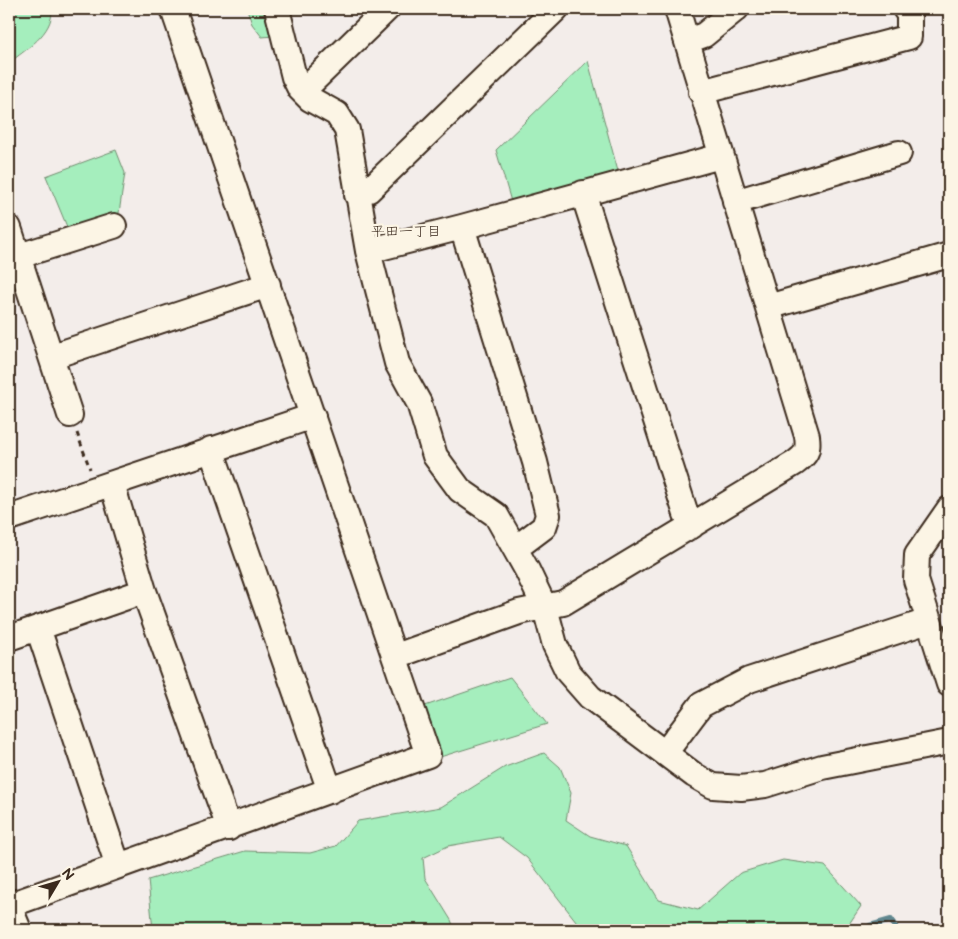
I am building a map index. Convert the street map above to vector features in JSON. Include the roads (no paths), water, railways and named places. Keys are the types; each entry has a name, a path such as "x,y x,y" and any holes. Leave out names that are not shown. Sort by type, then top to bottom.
{"street":[{"path":"19,930 9,904 229,828 428,755 396,656 173,9"},
{"path":"277,9 294,77 300,89 310,99 337,114 347,130 368,251 397,363 419,403 435,456 460,490 496,515 545,608 555,644 568,672 590,697 694,775 713,786 741,788 766,785 822,767 949,742"},
{"path":"300,89 311,83 387,9"},
{"path":"357,195 369,190 556,9"},
{"path":"396,656 520,612 563,604 795,463 809,449 807,436 720,156 677,9"},
{"path":"687,40 704,35 736,9"},
{"path":"701,92 909,37 910,14 906,9"},
{"path":"735,202 899,153"},
{"path":"368,251 720,156"},
{"path":"583,193 686,514 692,526"},
{"path":"19,256 114,226"},
{"path":"462,227 535,462 548,515 544,527 524,542 514,546"},
{"path":"9,228 53,356 70,415"},
{"path":"768,307 949,255"},
{"path":"53,356 268,285"},
{"path":"9,518 313,416"},
{"path":"212,449 330,791"},
{"path":"104,487 144,591 229,828"},
{"path":"947,516 916,555 916,580 949,684"},
{"path":"9,638 144,591"},
{"path":"665,753 701,705 730,688 928,621"},
{"path":"38,628 118,866"}],"waterway":[{"path":"865,930 870,926 891,920 897,930"}],"district":[{"name":"平田一丁目","path":"406,231"}]}
